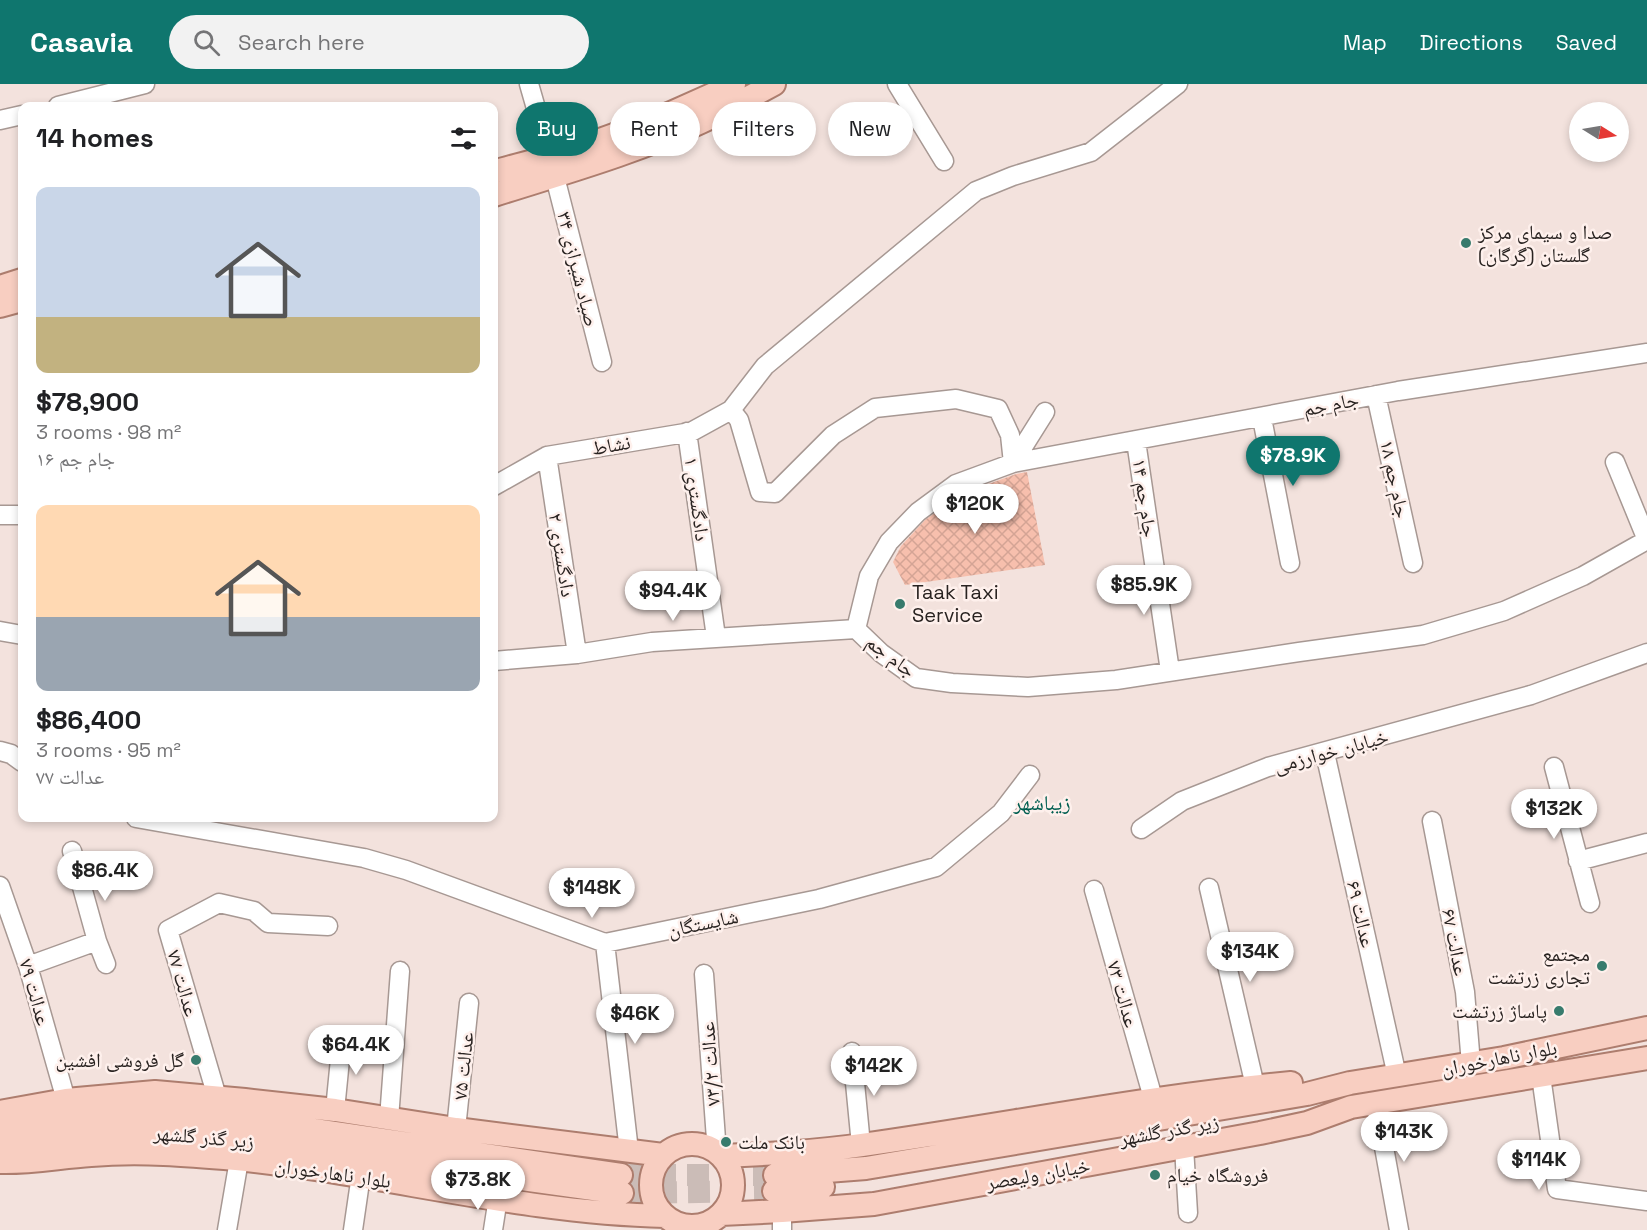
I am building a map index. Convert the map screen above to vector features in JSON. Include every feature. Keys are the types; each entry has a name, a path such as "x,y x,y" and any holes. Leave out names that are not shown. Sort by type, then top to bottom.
{"main road":[{"path":"498,193 636,127 695,104 734,84"},
{"path":"498,172 552,167 634,149 700,123 774,84"},
{"path":"0,286 18,281"},
{"path":"0,306 18,301"},
{"name":"بلوار ناهارخوران","path":"1350,1083 1504,1058 1647,1028"},
{"path":"1504,1058 1507,1082"},
{"name":"بلوار ناهارخوران","path":"1351,1107 1647,1058"},
{"path":"719,1155 783,1153 861,1145 1153,1098 1256,1086 1308,1081 1350,1083"},
{"name":"زیر گذر گلشهر","path":"778,1204 866,1168 1307,1094 1350,1083"},
{"path":"0,1112 66,1100 155,1092 335,1110 456,1129 663,1155"},
{"name":"زیر گذر گلشهر","path":"778,1204 870,1182 1307,1106 1351,1107"},
{"name":"خیابان ولیعصر","path":"716,1221 778,1204 874,1204 1307,1123 1351,1107"},
{"name":"زیر گذر گلشهر","path":"0,1130 66,1116 164,1113 240,1119 620,1195"},
{"name":"زیر گذر گلشهر","path":"0,1151 82,1135 152,1132 238,1139 620,1195"},
{"path":"692,1144 708,1147 719,1155 728,1166 732,1178 732,1191 728,1203 716,1221 691,1226 678,1224 655,1203 651,1186 654,1170 663,1155 676,1147 692,1144"},
{"path":"620,1195 626,1205 630,1190 630,1176 623,1151"},
{"name":"بلوار ناهارخوران","path":"0,1162 21,1163 91,1155 152,1153 239,1160 362,1175 498,1198 620,1195 678,1224"},
{"path":"778,1204 768,1203 766,1183 770,1169 783,1153"}],"street":[{"path":"69,102 101,90 145,84"},
{"name":"صیاد شیرازی ۳۴","path":"529,84 602,362"},
{"path":"897,84 944,161"},
{"path":"1013,463 1010,435 998,409 956,399 898,405 875,408 833,435 775,493 760,492 739,420 731,410 765,366 976,191 1013,176 1091,152 1178,84"},
{"path":"0,120 18,116"},
{"name":"جام جم","path":"1647,353 1376,395 1013,463 956,484 918,512 889,542 869,576 856,629 881,653 916,678 952,683 1028,687 1116,680 1423,635 1504,611 1583,576 1647,540"},
{"name":"۱۸ جام جم","path":"1376,395 1413,563"},
{"name":"نشاط","path":"498,484 547,456 687,432 731,410"},
{"path":"1013,463 1045,412"},
{"path":"1262,418 1290,563"},
{"name":"دادگستری ۱","path":"687,432 716,637"},
{"name":"۱۴ جام جم","path":"1136,441 1170,671"},
{"name":"دادگستری ۲","path":"547,456 577,654"},
{"path":"1615,462 1647,540"},
{"path":"0,515 18,515"},
{"path":"498,661 577,654 652,642 856,629"},
{"path":"0,631 18,634"},
{"name":"خیابان خوارزمی","path":"1141,830 1182,801 1269,767 1531,695 1647,653"},
{"path":"0,751 18,759"},
{"name":"عدالت ۶۹","path":"1324,753 1397,1076"},
{"path":"1554,767 1590,903"},
{"name":"شایستگان","path":"605,943 819,899 936,867 1001,813 1030,775"},
{"name":"عدالت ۶۷","path":"1432,821 1465,992 1471,1064"},
{"path":"159,822 364,858 406,870 605,943 623,1151"},
{"path":"1578,861 1647,843"},
{"path":"72,851 97,941 106,964"},
{"name":"عدالت ۷۹","path":"0,886 28,966 66,1100"},
{"path":"1209,888 1256,1086"},
{"name":"عدالت ۷۳","path":"1094,891 1153,1098"},
{"name":"عدالت ۷۷","path":"217,1097 168,930 219,903 254,911 268,923 328,926"},
{"path":"28,966 97,941"},
{"path":"389,1119 400,971"},
{"name":"عدالت ۷۳/۲","path":"704,974 719,1155"},
{"name":"۷۵ عدالت","path":"456,1129 469,1003"},
{"path":"335,1110 342,1040"},
{"path":"852,1052 861,1145"},
{"path":"1541,1076 1557,1189 1647,1202"},
{"path":"1376,1103 1399,1230"},
{"path":"1184,1147 1188,1213"},
{"path":"227,1230 239,1160"},
{"path":"352,1230 362,1175"},
{"path":"493,1230 498,1198"}],"building":[{"path":"1027,472 1045,565 905,585 893,562 901,546 925,520 961,494"}],"tunnel":[{"path":"621,1175 775,1175"},
{"path":"622,1193 774,1191"}],"place":[{"name":"صدا و سیمای مرکز گلستان (گرگان)","path":"1466,243"},
{"name":"Taak Taxi Service","path":"900,604"},
{"name":"مجتمع تجاری زرتشت","path":"1602,966"},
{"name":"پاساژ زرتشت","path":"1559,1011"},
{"name":"گل فروشی افشین","path":"196,1060"},
{"name":"بانک ملت","path":"726,1142"},
{"name":"فروشگاه خیام","path":"1155,1175"}],"district":[{"name":"زیباشهر","path":"1042,802"}]}
